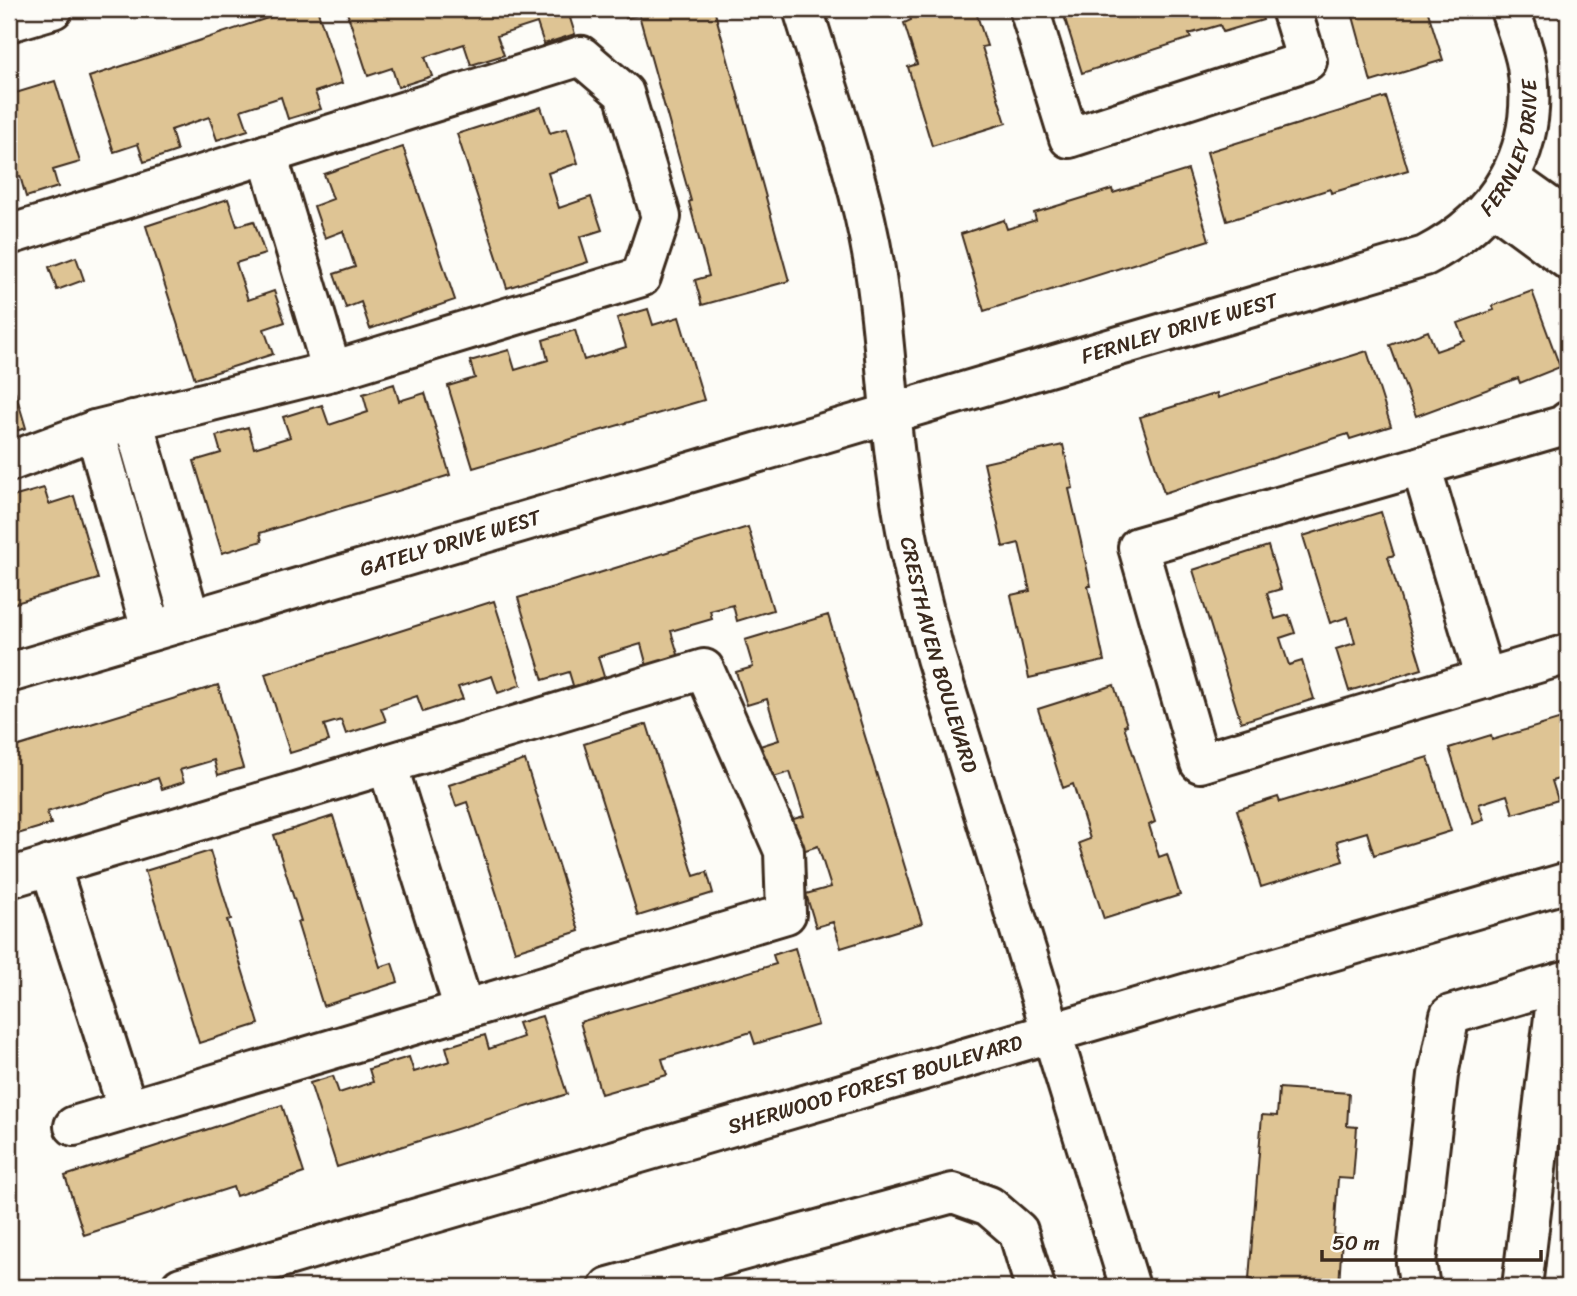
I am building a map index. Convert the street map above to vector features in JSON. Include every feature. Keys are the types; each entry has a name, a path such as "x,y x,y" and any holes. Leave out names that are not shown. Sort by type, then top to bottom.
{"street":[{"path":"9,22 53,9"},
{"name":"CRESTHAVEN BOULEVARD","path":"803,9 856,181 869,243 887,354 898,486 917,585 936,658 1130,1287"},
{"path":"1029,9 1069,138 1307,61 1291,9"},
{"name":"FERNLEY DRIVE","path":"1462,234 1501,191 1522,147 1527,126 1529,83 1526,62 1510,9"},
{"path":"9,235 581,56 624,93 661,217 641,277 332,371 95,430 9,462"},
{"path":"267,154 332,371"},
{"path":"1501,191 1568,220"},
{"path":"1501,191 1568,260"},
{"name":"FERNLEY DRIVE WEST","path":"891,413 1405,264 1444,246 1462,234"},
{"name":"GATELY DRIVE WEST","path":"9,673 891,413"},
{"path":"133,420 190,618"},
{"path":"1568,421 1565,425 1138,547 1200,763 1568,654"},
{"path":"95,430 151,630"},
{"path":"1421,466 1485,679"},
{"path":"9,878 704,669 784,851 786,914 74,1126"},
{"path":"387,764 464,1009"},
{"path":"50,865 128,1110"},
{"name":"SHERWOOD FOREST BOULEVARD","path":"181,1287 1568,883"},
{"path":"1420,1287 1416,1263 1438,1075 1450,1015 1563,981 1522,1287"},
{"path":"609,1287 953,1193 989,1206 1017,1231 1035,1287"}],"building":[{"path":"295,9 317,9 342,83 315,92 321,109 288,119 281,97 241,110 248,130 217,140 209,117 171,130 177,151 144,162 138,144 114,152 89,77"},
{"path":"346,9 597,9 570,18 575,34 544,44 537,23 497,36 504,55 471,65 464,44 425,57 432,76 398,87 392,68 368,76"},
{"path":"624,9 714,9 789,281 702,305 695,280 709,276 689,202 691,201 639,15 626,18"},
{"path":"908,9 975,9 987,46 982,47 1006,123 932,146 908,67 917,64 904,23 911,20"},
{"path":"1062,9 1260,9 1263,20 1223,32 1220,25 1189,34 1191,38 1082,73"},
{"path":"1351,9 1427,9 1443,60 1371,82"},
{"path":"55,81 80,162 53,170 58,187 26,197 20,176 9,179 9,95"},
{"path":"1386,97 1408,170 1331,193 1330,189 1227,221 1207,152"},
{"path":"541,107 550,133 567,128 578,163 548,173 559,208 591,197 602,230 580,237 588,262 507,288 457,134"},
{"path":"403,147 455,300 370,329 361,302 346,308 334,274 355,267 343,231 325,238 314,206 333,199 324,174"},
{"path":"1188,170 1209,240 984,311 961,234 1004,220 1007,229 1036,220 1034,213 1112,189 1113,193"},
{"path":"228,199 237,226 254,221 265,254 236,263 248,300 274,291 285,322 264,329 273,354 195,379 146,226"},
{"path":"76,257 84,280 57,290 49,267"},
{"path":"1532,291 1560,367 1520,383 1518,378 1416,416 1390,345 1428,331 1436,351 1465,341 1458,323 1494,310 1492,306"},
{"path":"648,309 653,325 679,317 704,400 473,468 448,386 475,378 470,361 509,350 515,370 548,360 543,340 575,330 584,360 626,347 617,318"},
{"path":"1367,351 1391,426 1350,439 1348,434 1164,493 1140,417 1217,393 1218,398"},
{"path":"9,371 26,428 9,433"},
{"path":"394,384 399,401 425,393 450,475 260,533 262,541 222,553 194,461 221,453 216,436 248,427 254,448 290,437 283,417 322,405 329,425 368,412 363,394"},
{"path":"1063,445 1073,488 1069,489 1091,586 1088,586 1104,661 1029,678 1011,595 1030,591 1019,543 1003,547 984,463"},
{"path":"44,488 49,504 74,496 98,579 9,605 9,521 15,519 9,498"},
{"path":"1381,512 1394,555 1388,557 1422,669 1349,691 1336,649 1355,643 1348,617 1330,623 1303,536"},
{"path":"748,527 773,610 737,621 733,605 710,611 712,619 671,631 680,661 648,670 641,644 598,657 606,683 575,692 569,672 543,680 518,598"},
{"path":"1268,546 1281,589 1267,593 1275,619 1289,615 1295,633 1280,638 1289,665 1302,661 1314,699 1241,722 1193,570"},
{"path":"494,601 521,685 498,693 492,676 458,687 463,699 423,712 417,696 381,708 386,721 346,734 341,720 324,725 329,741 290,753 265,674"},
{"path":"828,615 922,923 841,948 833,922 816,927 806,894 831,887 818,846 793,854 783,822 804,816 790,772 770,778 760,746 779,740 767,699 747,705 736,672 753,667 745,640"},
{"path":"218,685 243,768 218,775 214,760 180,770 184,782 162,789 158,778 47,812 51,824 11,836 9,749"},
{"path":"1114,685 1127,725 1124,726 1155,822 1149,825 1159,857 1167,854 1180,895 1104,919 1079,843 1090,839 1073,784 1063,788 1038,709"},
{"path":"1568,717 1568,776 1552,781 1558,800 1513,814 1507,795 1479,804 1484,820 1473,824 1449,748 1491,735 1492,740"},
{"path":"647,724 694,876 707,872 713,893 638,916 584,744"},
{"path":"1428,757 1451,831 1374,855 1367,832 1337,841 1343,861 1261,887 1237,810 1278,797 1280,802"},
{"path":"525,760 579,931 515,951 467,802 456,806 449,785"},
{"path":"333,816 380,967 392,963 398,982 323,1006 297,922 301,921 274,835"},
{"path":"210,851 231,919 227,920 259,1024 199,1043 145,871"},
{"path":"795,948 818,1025 755,1044 751,1032 662,1059 667,1075 601,1094 580,1022 776,964 773,955"},
{"path":"542,1016 567,1094 337,1167 310,1083 333,1076 339,1093 373,1082 369,1069 409,1057 414,1072 450,1061 446,1047 485,1035 489,1049 523,1037 518,1023"},
{"path":"1279,1088 1349,1093 1347,1126 1357,1127 1353,1179 1338,1178 1334,1235 1342,1236 1339,1287 1253,1287 1253,1280 1249,1279 1262,1115 1277,1116"},
{"path":"282,1105 304,1173 236,1196 233,1187 84,1235 65,1176"}]}
